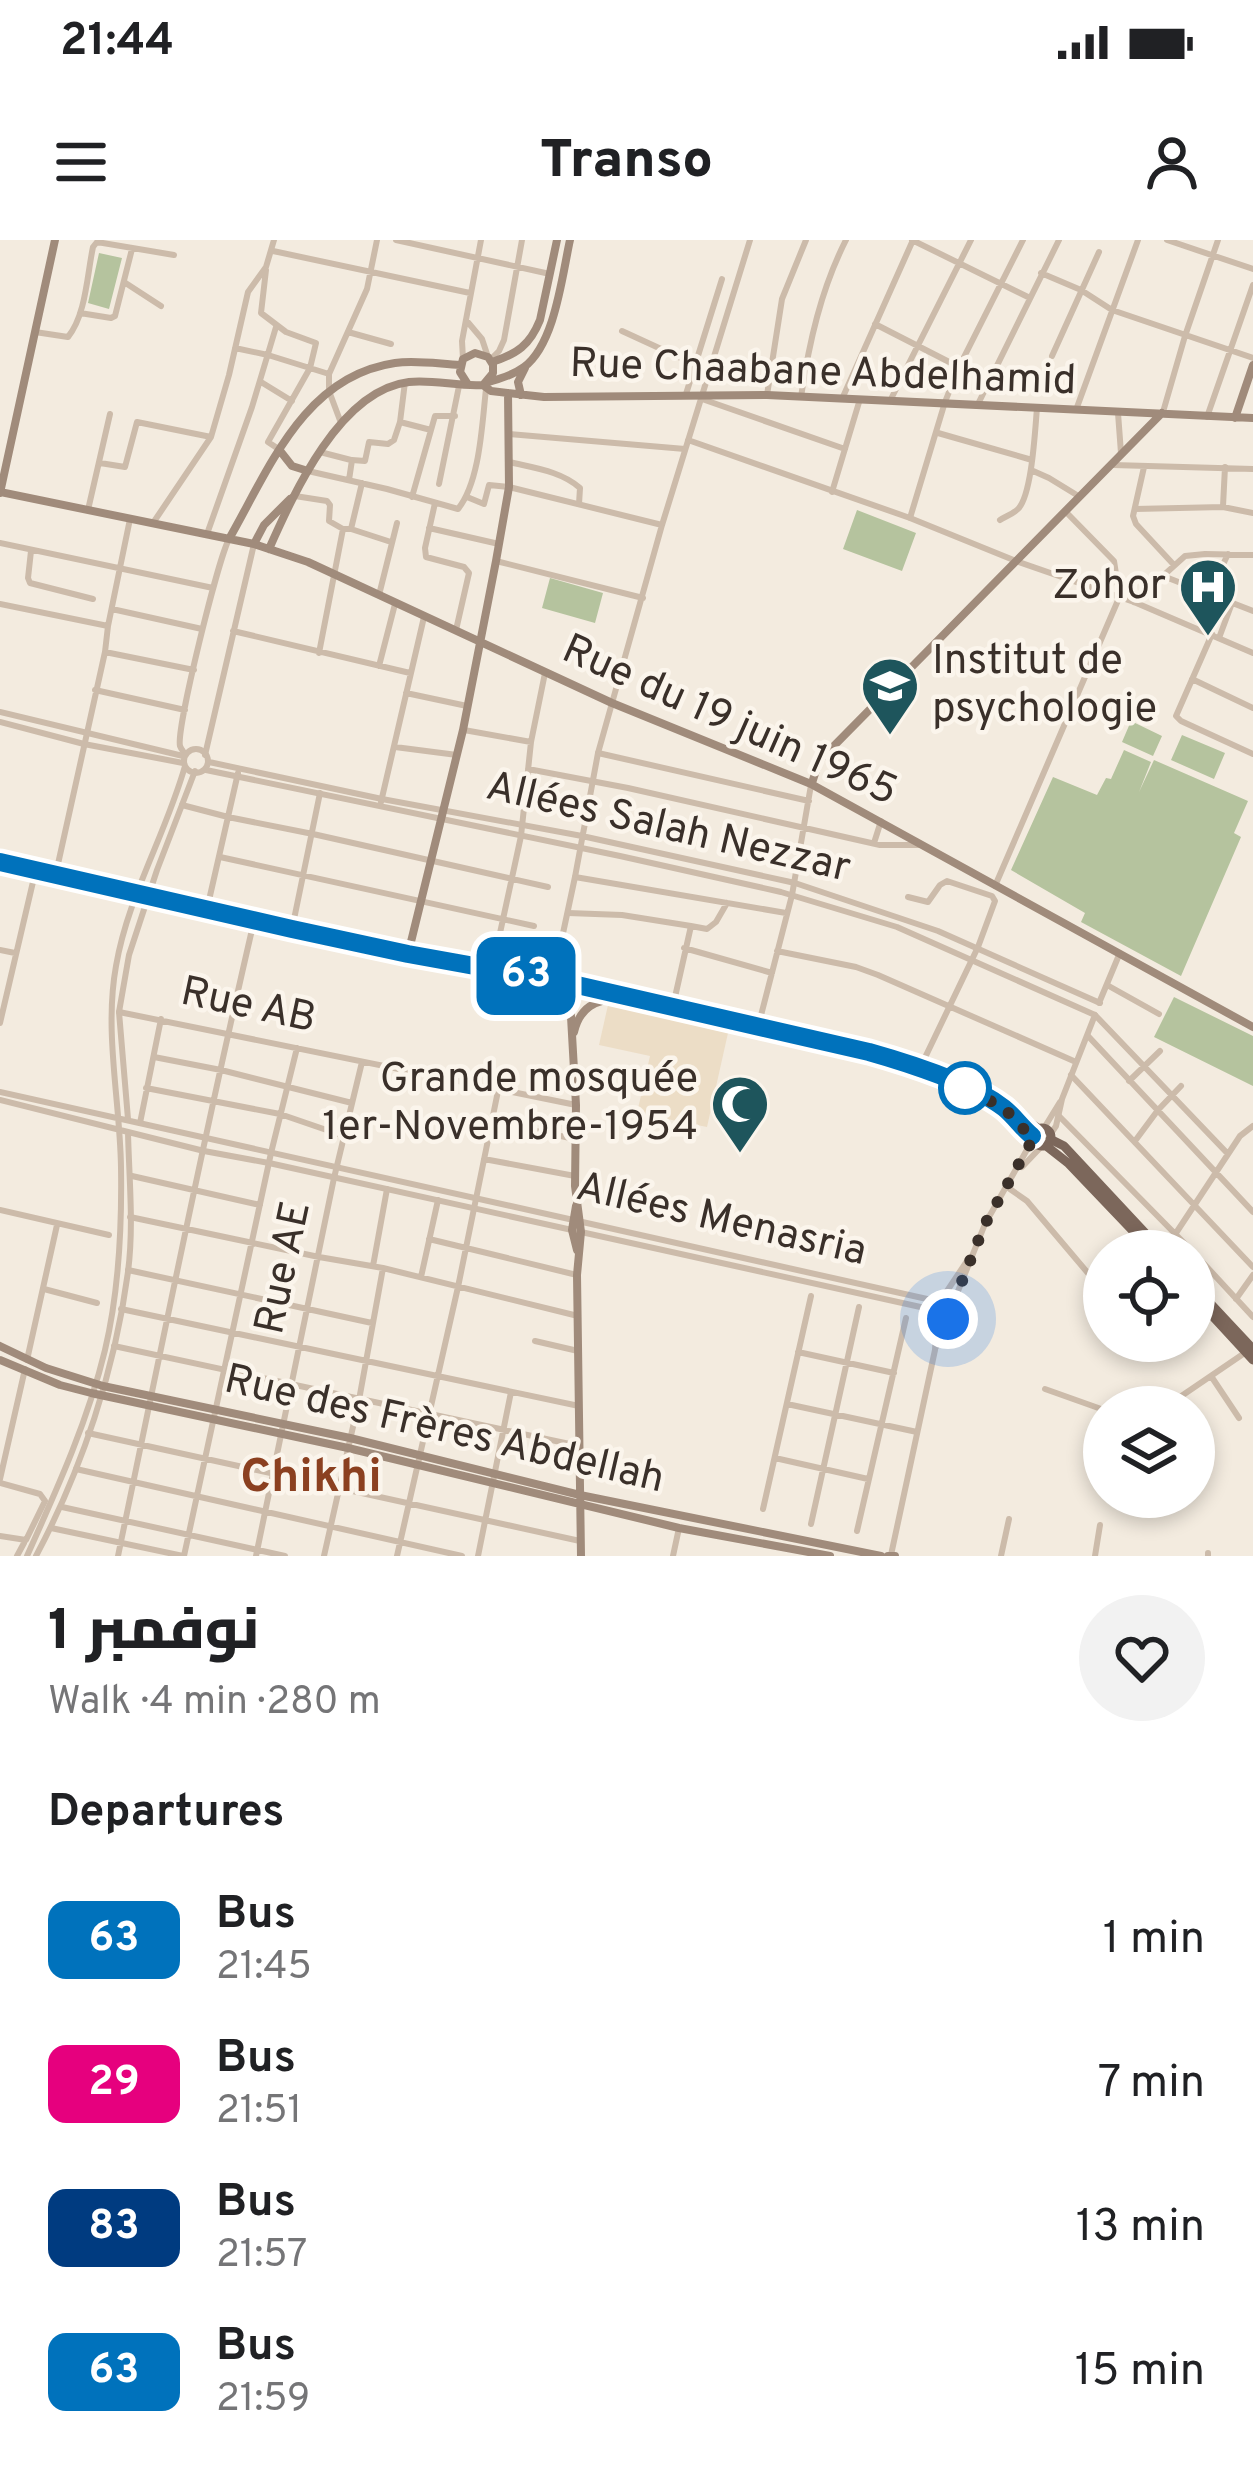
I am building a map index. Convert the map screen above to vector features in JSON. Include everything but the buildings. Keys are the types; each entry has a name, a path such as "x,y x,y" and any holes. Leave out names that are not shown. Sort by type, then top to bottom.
{"main road":[{"path":"0,492 55,240"},
{"path":"491,362 515,354 535,333 557,240"},
{"path":"408,954 464,730 509,487 515,394 547,333 570,240"},
{"path":"229,539 300,418 329,391 355,376 393,363 462,362 475,353 491,362 515,394"},
{"path":"462,362 463,384"},
{"path":"486,386 491,362"},
{"path":"1234,418 1253,362"},
{"path":"269,548 320,452 342,424 379,392 405,382 486,386 528,363"},
{"name":"Rue Chaabane Abdelhamid","path":"486,386 565,398 767,395 1253,418"},
{"path":"812,784 819,760 1163,412"},
{"path":"280,450 292,466 308,472"},
{"name":"Rue du 19 juin 1965","path":"0,492 254,544 335,574 612,704 812,784 1253,1027"},
{"path":"254,544 273,514 295,496"},
{"path":"0,862 408,954 559,981 869,1052 920,1068 1014,1112 1132,1230"},
{"path":"559,981 569,992 576,1105 580,1556"},
{"path":"573,1040 586,1009 601,1000 621,998"},
{"path":"1042,1137 1068,1150 1142,1230"},
{"path":"1215,1310 1251,1352"},
{"path":"1215,1317 1251,1352"},
{"name":"Rue des Frères Abdellah","path":"0,1346 60,1385 149,1399 349,1443 580,1506 830,1556"},
{"name":"Rue des Frères Abdellah","path":"0,1360 26,1365"},
{"name":"Rue des Frères Abdellah","path":"492,1479 889,1556"}],"street":[{"path":"153,523 211,437 248,292 266,266 274,240"},
{"path":"342,424 329,391 329,374 372,272 377,240"},
{"path":"396,240 550,274"},
{"path":"462,362 481,240"},
{"path":"491,362 504,340 522,240"},
{"path":"559,981 598,753 750,240"},
{"path":"767,395 782,298 806,240"},
{"path":"801,397 828,277 846,240"},
{"path":"842,399 912,240 1030,298"},
{"path":"891,399 971,240"},
{"path":"910,518 958,367 1023,240"},
{"path":"977,406 1059,240"},
{"path":"1076,410 1138,240"},
{"path":"1167,240 1253,269"},
{"path":"1163,412 1218,240"},
{"path":"35,332 71,336 94,244 174,255"},
{"path":"80,313 113,319 132,249"},
{"path":"273,251 470,292"},
{"path":"1052,356 1099,252"},
{"path":"266,266 260,310 264,317 315,343 310,368 268,442 280,450"},
{"path":"1041,274 1081,290 1112,310 1253,362"},
{"path":"686,394 722,279"},
{"path":"124,282 161,306"},
{"path":"1207,417 1253,286"},
{"path":"466,320 482,339 491,362"},
{"path":"874,324 958,367"},
{"path":"207,534 277,326"},
{"path":"348,332 391,344"},
{"path":"622,332 696,364"},
{"path":"236,348 329,374"},
{"path":"261,382 292,401"},
{"path":"320,452 364,460 369,442 393,442 405,382"},
{"path":"439,484 463,384"},
{"path":"308,472 458,509 467,497 480,441 486,386"},
{"path":"702,397 845,449"},
{"path":"832,491 860,399"},
{"path":"1000,520 1022,505 1037,408"},
{"path":"1118,413 1121,456"},
{"path":"88,510 110,414"},
{"path":"412,496 436,414 455,416"},
{"path":"100,463 125,467 136,422 211,437"},
{"path":"400,422 431,430"},
{"path":"938,433 1032,460"},
{"path":"509,434 686,444 910,518 1016,562 1134,602 1253,653"},
{"path":"428,446 448,450"},
{"path":"349,480 352,460"},
{"path":"509,462 574,482 580,488 579,504"},
{"path":"1113,465 1253,469"},
{"path":"1144,467 1133,516 1141,532 1174,565"},
{"path":"1223,507 1225,467"},
{"path":"1031,470 1080,497"},
{"path":"319,653 335,574 362,483"},
{"path":"467,497 484,504 490,485 509,487 662,525"},
{"path":"295,496 327,501 328,521 392,542"},
{"path":"435,503 424,553 469,573 456,630"},
{"path":"1135,508 1223,507 1253,513"},
{"path":"1065,511 1114,561 1116,574 1107,594"},
{"path":"56,874 106,652 130,519"},
{"path":"378,596 397,523"},
{"path":"429,528 499,544"},
{"path":"184,760 179,744 185,710 229,539"},
{"path":"0,544 213,588"},
{"path":"123,1119 119,1012 129,955 182,805 196,771 207,762 254,544"},
{"path":"31,551 30,583 93,599"},
{"path":"1209,594 1228,554"},
{"path":"1134,602 1192,555 1253,555"},
{"path":"496,561 643,598"},
{"path":"1163,576 1253,611"},
{"path":"995,886 1119,598"},
{"path":"1232,603 1192,679 1178,718 1253,754"},
{"path":"0,604 108,626"},
{"path":"379,666 395,604"},
{"path":"112,609 203,630"},
{"path":"207,909 238,773 381,802 424,617"},
{"path":"233,631 410,673"},
{"path":"106,652 194,670"},
{"path":"492,970 521,836 531,742 545,673"},
{"path":"1192,679 1253,708"},
{"path":"95,690 185,710"},
{"path":"406,692 467,706"},
{"path":"0,712 184,760 196,771"},
{"path":"0,722 83,744 184,760"},
{"path":"464,730 531,742"},
{"path":"394,746 457,755"},
{"path":"32,1556 113,1346 128,1270 129,1132 123,1119 110,1017 116,964 184,760 193,750 207,762"},
{"path":"598,753 809,801"},
{"name":"Allées Salah Nezzar","path":"207,762 238,773 582,836 795,883 920,924 1100,1003"},
{"path":"528,769 890,847 921,845"},
{"path":"758,1027 795,883 812,784"},
{"path":"292,929 320,793"},
{"path":"182,805 548,887"},
{"path":"444,814 521,836 792,895 897,927 972,958 1095,1016 1228,1154"},
{"path":"874,843 880,820"},
{"path":"157,842 166,847"},
{"path":"220,857 534,926"},
{"path":"0,1023 36,869"},
{"path":"575,878 786,913"},
{"path":"908,897 928,902 945,881 992,896 995,905 920,1068"},
{"path":"568,913 622,915 707,929 727,903"},
{"path":"118,1556 165,1318 254,921"},
{"path":"672,1008 691,926"},
{"path":"684,948 772,973"},
{"path":"0,950 15,953"},
{"path":"777,951 856,967 1076,1062"},
{"path":"1042,1137 1062,1099 1119,955"},
{"path":"1107,985 1159,1014"},
{"name":"Rue AB","path":"119,1012 576,1105"},
{"path":"140,1123 161,1019"},
{"path":"1088,1036 1253,1213"},
{"path":"51,1528 184,1556 297,1048"},
{"path":"1130,1081 1160,1051"},
{"path":"154,1057 352,1102"},
{"name":"Rue AE","path":"257,1553 362,1062"},
{"path":"1071,1075 1253,1271 1236,1299"},
{"path":"1135,1141 1180,1086"},
{"path":"146,1088 280,1114 344,1136"},
{"path":"397,1556 498,1091"},
{"path":"0,1096 140,1123 473,1209 937,1306 954,1301"},
{"path":"0,1096 204,1151 270,1158"},
{"path":"935,1350 955,1313 954,1301 985,1224 1059,1116 1062,1099"},
{"path":"1059,1116 1173,1230"},
{"path":"492,1121 575,1139"},
{"path":"1178,1230 1246,1129 1253,1126"},
{"path":"32,1556 62,1507 98,1390 111,1315 129,1132"},
{"path":"484,1159 575,1176"},
{"name":"Allées Menasria","path":"335,1173 475,1196 784,1271"},
{"path":"132,1176 260,1205"},
{"path":"1007,1186 1028,1199 1083,1267"},
{"path":"373,1266 387,1189"},
{"path":"421,1277 438,1200"},
{"path":"0,1210 109,1234"},
{"path":"130,1217 383,1268 578,1316"},
{"path":"17,1556 44,1496 0,1481 57,1225"},
{"path":"429,1239 577,1275"},
{"path":"889,1556 935,1350 937,1306 974,1250"},
{"path":"324,1556 383,1268"},
{"path":"128,1270 372,1323"},
{"path":"1215,1276 1253,1317"},
{"path":"44,1289 97,1303"},
{"path":"763,1509 811,1296"},
{"path":"937,1306 948,1319"},
{"path":"811,1525 859,1307"},
{"path":"121,1309 579,1406"},
{"path":"857,1531 906,1318"},
{"path":"535,1341 578,1352"},
{"path":"113,1346 580,1446"},
{"path":"798,1352 894,1373"},
{"path":"1195,1386 1251,1352"},
{"path":"1210,1375 1239,1418"},
{"path":"1045,1389 1083,1402"},
{"path":"478,1556 511,1392"},
{"path":"787,1404 917,1432"},
{"path":"88,1433 580,1541"},
{"path":"775,1458 868,1479"},
{"path":"76,1469 461,1556"},
{"path":"62,1507 285,1556"},
{"path":"1001,1556 1009,1519"},
{"path":"1095,1556 1100,1526"},
{"path":"673,1556 679,1528"},
{"path":"0,1536 26,1540"}],"green space":[{"path":"99,253 122,258 109,309 88,303"},
{"path":"857,510 916,533 902,571 843,549"},
{"path":"550,578 603,593 595,623 542,608"},
{"path":"1131,721 1162,736 1153,756 1122,742"},
{"path":"1182,735 1225,753 1214,779 1171,760"},
{"path":"1124,750 1151,762 1139,792 1154,760 1248,801 1234,833 1241,837 1181,976 1081,922 1085,913 1011,870 1053,777 1097,795 1106,778 1111,779"},
{"path":"1174,997 1253,1036 1253,1086 1154,1037"}],"shaded area":[{"path":"608,1005 728,1033 707,1127 637,1113 650,1056 599,1045"}],"bus line":[{"name":"63","path":"0,862 869,1052 972,1091 1004,1108 1032,1136"}],"place":[{"name":"Zohor","path":"1208,638"},
{"name":"Institut de psychologie","path":"890,737"},
{"name":"Grande mosquée 1er-Novembre-1954","path":"740,1155"}],"district":[{"name":"Chikhi","path":"311,1479"}],"route":[{"path":"948,1319 955,1313 954,1301 985,1224 1033,1139 1004,1108 965,1088"}]}
